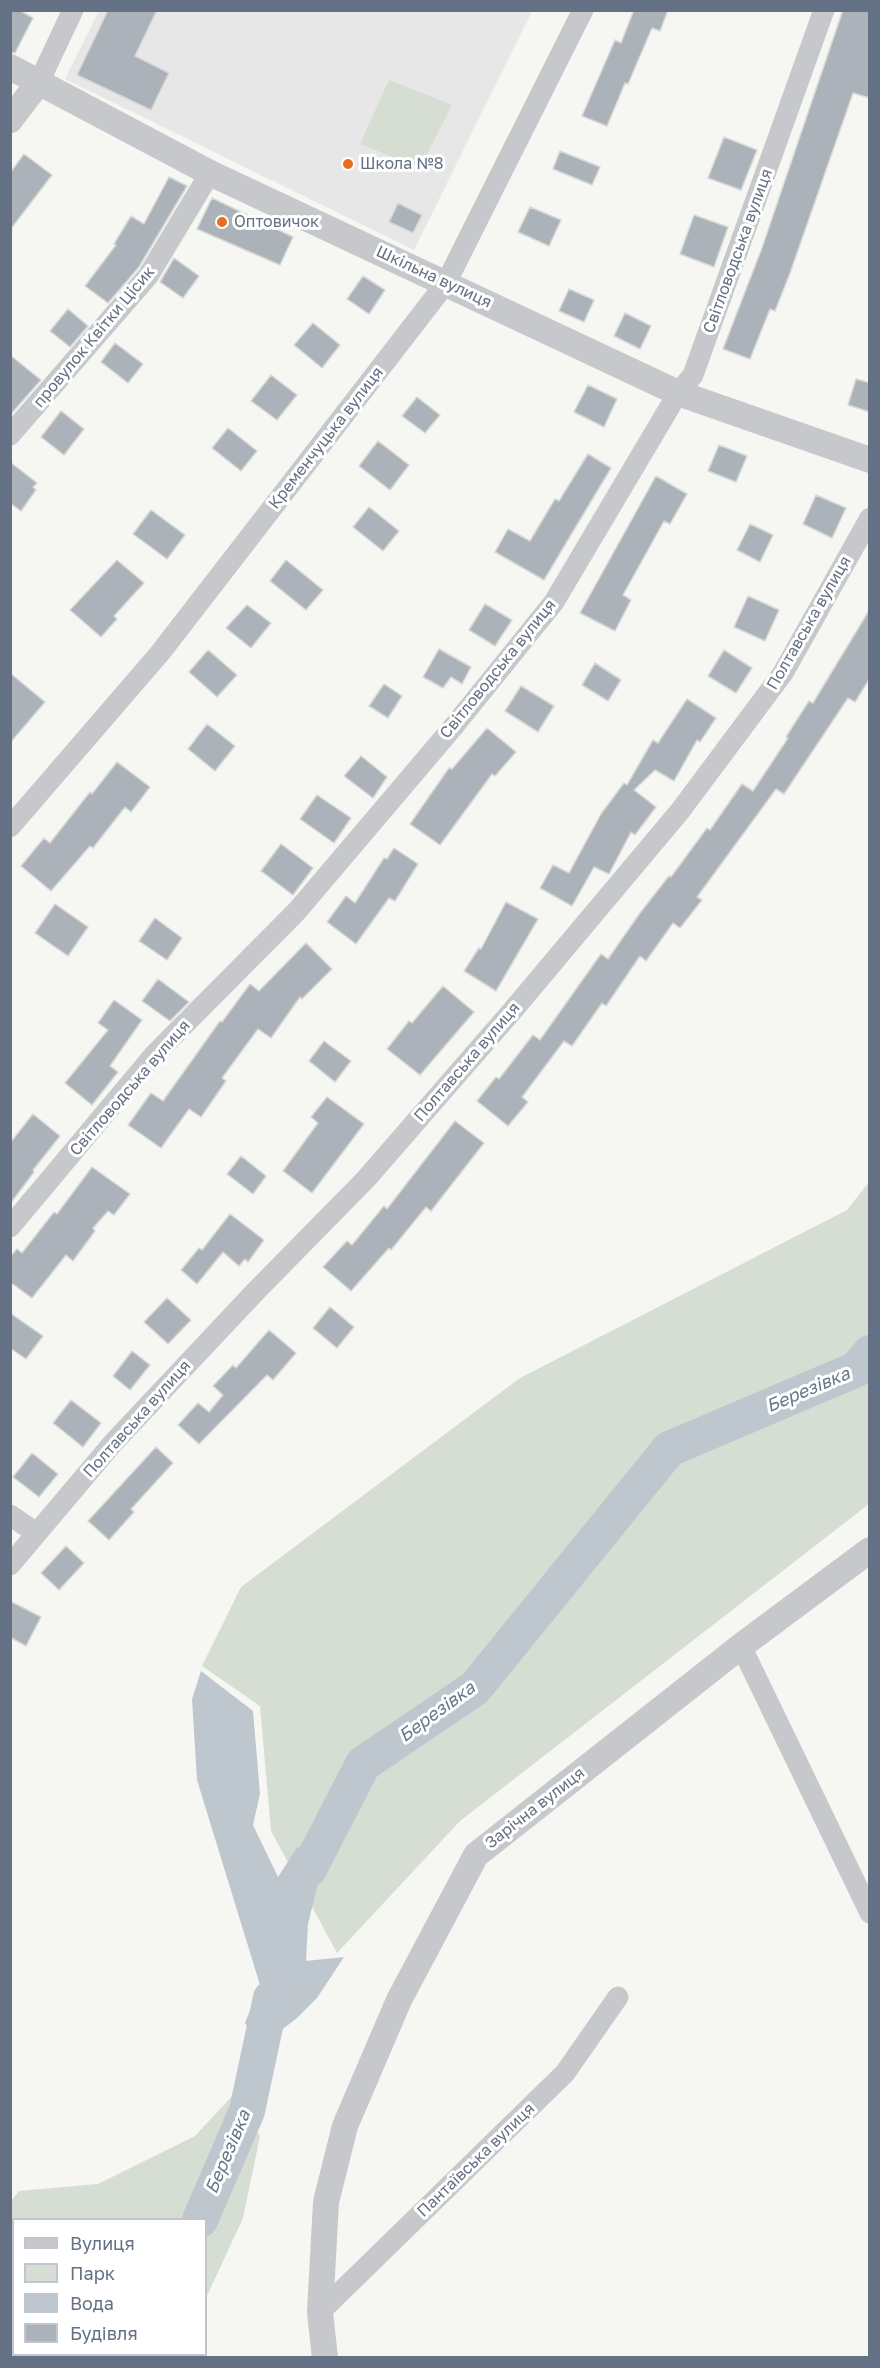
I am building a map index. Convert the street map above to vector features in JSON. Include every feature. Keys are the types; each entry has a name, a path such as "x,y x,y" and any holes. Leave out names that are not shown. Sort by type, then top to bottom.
{"street":[{"path":"10,120 39,82 73,10"},
{"name":"Кременчуцька вулиця","path":"10,827 160,653 446,283 583,10"},
{"name":"Світловодська вулиця","path":"10,1227 154,1055 297,911 454,726 547,610 678,393 693,375 824,10"},
{"name":"Шкільна вулиця","path":"10,67 210,173 678,393 870,460"},
{"name":"провулок Квітки Цісик","path":"10,435 148,276 210,173"},
{"name":"Полтавська вулиця","path":"10,1565 113,1443 255,1292 366,1179 513,1010 680,812 783,673 870,518"},
{"path":"10,1515 36,1533"},
{"name":"Зарічна вулиця","path":"325,2358 320,2312 326,2202 345,2126 399,2000 476,1855 741,1647 870,1550"},
{"path":"741,1647 863,1882 870,1913"},
{"name":"Пантаївська вулиця","path":"320,2312 565,2073 618,1997"}],"shaded area":[{"name":"Школа №8","path":"99,11 532,11 414,250 65,79"}],"green space":[{"path":"389,80 452,105 420,168 360,144"},
{"path":"869,1182 869,1504 460,1821 337,1953 271,1831 260,1706 202,1666 241,1587 520,1378 847,1210"},
{"path":"233,2095 260,2136 243,2218 207,2296 207,2218 12,2218 12,2292 10,2287 11,2201 19,2191 98,2184 195,2136"}],"water":[{"path":"201,1671 253,1711 260,1794 253,1825 278,1877 296,1849 332,1826 308,1924 306,1961 344,1957 317,1998 297,2018 261,2046 245,2023 260,1985 197,1780 192,1699"}],"building":[{"path":"10,10 19,10 33,18 15,53 10,52"},
{"path":"108,10 157,10 135,56 169,73 151,110 77,75"},
{"path":"634,10 668,10 660,31 652,28 607,126 582,116 615,40 621,43"},
{"path":"843,10 870,10 870,98 853,93 790,273 775,311 770,309 750,359 723,349 762,248"},
{"path":"724,137 757,150 741,190 708,178"},
{"path":"560,151 600,167 592,185 553,169"},
{"path":"24,154 52,175 10,230 10,173"},
{"path":"169,177 187,186 139,267 108,303 85,286 116,245 114,244 131,216 144,224"},
{"path":"212,198 293,237 280,265 197,229"},
{"path":"398,203 422,215 413,233 389,222"},
{"path":"530,207 561,220 549,246 518,232"},
{"path":"694,215 728,227 714,267 680,254"},
{"path":"174,258 199,276 183,298 160,282"},
{"path":"363,276 385,290 369,314 347,299"},
{"path":"569,289 594,300 584,322 559,311"},
{"path":"68,309 88,326 70,347 50,331"},
{"path":"625,313 651,326 640,349 614,336"},
{"path":"313,323 340,345 322,368 294,345"},
{"path":"115,343 143,364 128,383 101,362"},
{"path":"10,355 41,380 10,415"},
{"path":"271,375 297,395 277,420 251,401"},
{"path":"856,379 870,383 870,412 848,405"},
{"path":"588,385 617,399 604,427 574,412"},
{"path":"417,397 440,415 425,433 402,416"},
{"path":"61,411 84,429 64,455 41,437"},
{"path":"228,428 257,451 241,471 212,448"},
{"path":"378,441 409,465 390,490 359,466"},
{"path":"719,445 747,456 736,482 708,471"},
{"path":"588,454 611,468 544,580 495,552 508,529 530,541 555,499 559,501"},
{"path":"10,462 37,483 33,487 36,490 21,511 10,503"},
{"path":"656,476 687,494 670,524 664,521 623,595 631,600 615,631 580,613"},
{"path":"816,495 846,508 832,538 803,524"},
{"path":"369,507 399,531 383,551 353,527"},
{"path":"151,510 185,535 167,559 133,534"},
{"path":"750,524 773,535 760,562 737,550"},
{"path":"117,560 144,583 114,616 117,619 101,637 70,610"},
{"path":"286,560 323,590 306,610 270,581"},
{"path":"748,596 779,610 765,641 734,627"},
{"path":"485,604 512,620 495,646 469,630"},
{"path":"247,605 271,623 251,648 226,628"},
{"path":"870,609 870,678 855,702 848,698 784,794 776,789 697,897 702,900 680,928 673,923 646,961 640,956 606,1006 602,1003 572,1046 564,1041 522,1097 528,1102 508,1126 477,1101 496,1077 499,1079 533,1035 540,1040 601,954 608,959 669,876 671,877 707,828 710,830 742,784 753,791 809,701 813,703"},
{"path":"439,649 471,667 462,684 451,677 443,688 423,677"},
{"path":"208,650 237,675 217,697 189,672"},
{"path":"724,650 752,668 736,693 708,676"},
{"path":"595,663 621,680 608,701 582,685"},
{"path":"10,673 45,702 10,743"},
{"path":"384,684 402,696 388,718 369,706"},
{"path":"521,686 554,706 538,732 505,711"},
{"path":"687,699 716,718 700,742 697,740 674,781 655,770 634,790 656,807 635,835 631,832 609,874 594,867 572,906 540,888 553,865 569,873 601,814 624,783 627,785 653,740 658,743"},
{"path":"207,724 235,746 215,771 188,749"},
{"path":"487,728 516,752 495,776 492,774 440,845 410,824 449,768 452,769"},
{"path":"361,756 387,777 373,798 344,776"},
{"path":"117,762 150,787 131,812 125,807 93,848 90,846 51,891 21,866 44,838 50,843"},
{"path":"317,795 351,818 334,843 300,819"},
{"path":"281,844 313,868 293,895 261,871"},
{"path":"394,848 418,864 395,901 389,898 356,944 327,922 346,896 355,903 384,858 387,859"},
{"path":"506,902 538,919 496,991 464,971 479,948 481,949"},
{"path":"55,904 88,927 68,956 35,933"},
{"path":"155,918 182,938 167,960 139,941"},
{"path":"306,943 332,969 302,999 300,997 271,1038 258,1029 222,1078 226,1081 201,1117 189,1109 161,1148 128,1125 151,1093 163,1101 220,1021 222,1022 250,984 259,991"},
{"path":"158,979 189,1002 170,1021 142,1001"},
{"path":"443,986 474,1012 420,1075 387,1049 409,1021 412,1023"},
{"path":"114,1000 142,1020 110,1066 118,1072 92,1105 65,1083 108,1030 98,1023"},
{"path":"324,1041 351,1061 335,1082 309,1061"},
{"path":"327,1097 364,1124 312,1193 283,1171 318,1123 311,1117"},
{"path":"33,1114 60,1136 10,1204 10,1143"},
{"path":"455,1121 484,1143 431,1211 426,1207 391,1250 389,1248 351,1291 323,1267 347,1241 352,1245 384,1206 387,1209"},
{"path":"241,1156 266,1176 253,1194 227,1174"},
{"path":"92,1167 130,1194 114,1215 108,1211 93,1228 95,1231 73,1261 66,1255 32,1298 10,1282 10,1257 17,1249 22,1253 54,1212 57,1214"},
{"path":"230,1214 264,1240 248,1262 245,1259 239,1266 223,1252 197,1284 181,1270 199,1248 202,1250"},
{"path":"167,1298 191,1320 168,1344 144,1322"},
{"path":"330,1307 354,1327 337,1348 313,1328"},
{"path":"10,1313 43,1336 26,1359 10,1348"},
{"path":"269,1330 296,1353 273,1380 267,1375 199,1444 178,1425 198,1403 209,1412 223,1395 213,1386 233,1365 236,1368"},
{"path":"132,1351 150,1365 130,1390 113,1376"},
{"path":"71,1400 101,1423 83,1447 53,1423"},
{"path":"156,1447 173,1463 131,1509 134,1512 109,1540 88,1521"},
{"path":"32,1453 58,1474 39,1497 13,1477"},
{"path":"66,1546 84,1563 59,1590 41,1573"},
{"path":"10,1601 41,1617 26,1646 10,1637"}],"waterway":[{"name":"Березівка","path":"309,1869 363,1764 475,1688 669,1449 857,1369 870,1353"},
{"name":"Березівка","path":"201,2218 247,2111 271,1998"}],"place":[{"name":"Школа №8","path":"348,164"},
{"name":"Оптовичок","path":"222,222"}]}
